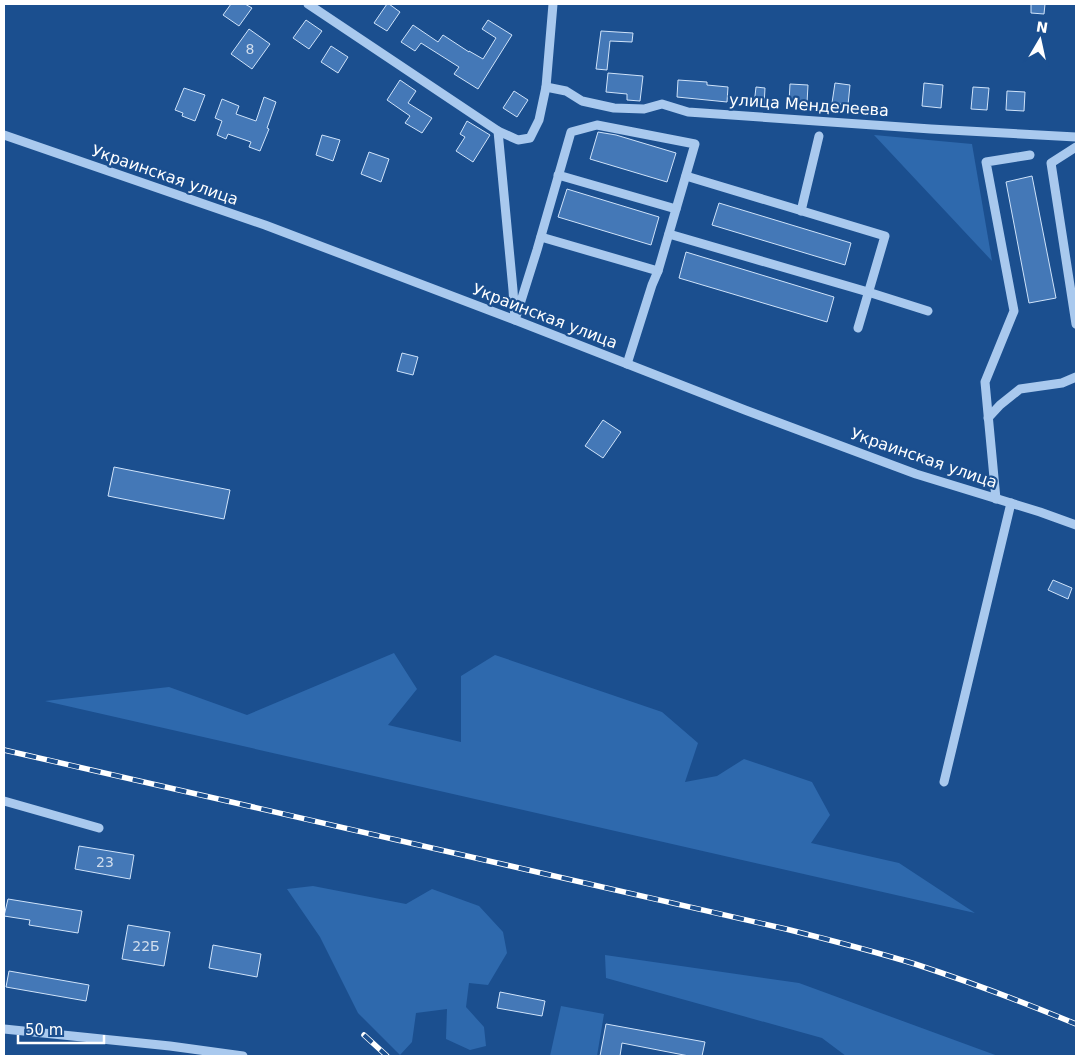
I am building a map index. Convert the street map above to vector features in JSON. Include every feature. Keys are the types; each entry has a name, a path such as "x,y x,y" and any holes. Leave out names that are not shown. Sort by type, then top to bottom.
{"street":[{"path":"308,4 498,131 518,140 530,138 539,120 546,87 553,4"},
{"name":"улица Менделеева","path":"546,87 566,91 582,100 614,108 644,109 662,104 688,112 1076,137"},
{"path":"515,320 571,132 597,125 696,144 658,271 627,364"},
{"path":"498,131 514,290 515,320"},
{"name":"Украинская улица","path":"4,135 266,226 515,320 736,407 916,474 1076,525"},
{"path":"801,211 819,136"},
{"path":"1076,147 1052,163 1076,324"},
{"path":"996,499 984,382 1014,311 986,162 1030,155"},
{"path":"558,175 676,209"},
{"path":"686,176 885,236 858,328"},
{"path":"669,234 928,311"},
{"path":"540,237 658,271"},
{"path":"988,418 1000,405 1020,389 1062,383 1076,377"},
{"path":"944,782 1011,503"},
{"path":"4,801 99,828"},
{"path":"4,1029 170,1046 244,1056"}],"shaded area":[{"path":"874,135 972,144 992,261"},
{"path":"394,653 417,689 388,725 461,742 461,676 495,655 662,712 698,743 685,782 717,776 744,759 812,782 830,815 811,843 899,863 975,913 45,701 169,687 247,715"},
{"path":"313,886 406,904 432,889 479,906 503,932 507,953 488,985 469,983 466,1007 484,1027 486,1046 470,1050 446,1039 447,1009 416,1013 412,1042 400,1055 358,1013 320,937 287,889"},
{"path":"605,955 799,983 998,1056 846,1056 822,1038 606,978"},
{"path":"561,1006 604,1014 597,1056 550,1056"}],"building":[{"path":"231,4 245,4 252,8 239,26 223,15"},
{"path":"387,4 400,12 387,31 374,23"},
{"path":"1031,4 1045,4 1044,14 1031,13"},
{"path":"306,20 322,31 309,49 293,38"},
{"path":"488,20 512,35 478,89 454,74 459,67 421,43 415,51 401,42 413,25 438,42 443,35 483,59 496,38 482,29"},
{"path":"249,29 270,44 252,69 231,54"},
{"path":"601,31 633,33 632,42 610,41 607,70 596,69"},
{"path":"331,46 348,57 338,73 321,62"},
{"path":"608,73 643,76 640,101 627,100 627,94 606,92"},
{"path":"400,80 416,91 408,103 432,118 422,133 405,123 410,116 387,100"},
{"path":"678,80 707,82 707,85 728,87 727,102 677,97"},
{"path":"835,83 850,85 848,105 832,103"},
{"path":"924,83 943,85 941,108 922,106"},
{"path":"790,84 808,85 807,103 789,102"},
{"path":"756,87 765,88 764,106 754,105"},
{"path":"973,87 989,88 987,110 971,109"},
{"path":"184,88 205,95 195,121 182,116 183,113 175,110"},
{"path":"514,91 528,100 517,117 503,108"},
{"path":"1007,91 1025,92 1024,111 1006,110"},
{"path":"264,97 276,102 267,128 269,129 260,151 249,147 251,142 228,134 226,139 217,135 222,121 215,118 222,99 239,106 236,114 256,121"},
{"path":"467,121 490,135 473,162 456,151 465,137 460,134"},
{"path":"598,132 616,135 676,153 667,182 590,159"},
{"path":"322,135 340,140 333,161 316,155"},
{"path":"369,152 389,159 381,182 361,174"},
{"path":"1032,176 1056,298 1029,303 1006,182"},
{"path":"567,189 659,217 651,245 558,217"},
{"path":"719,203 851,243 845,265 712,225"},
{"path":"686,252 834,297 827,322 679,278"},
{"path":"402,353 418,357 413,375 397,371"},
{"path":"603,420 621,432 603,458 585,446"},
{"path":"114,467 230,490 224,519 108,496"},
{"path":"1053,580 1072,588 1068,599 1048,590"},
{"path":"79,846 134,855 130,879 75,869"},
{"path":"8,899 82,911 78,933 29,925 30,920 4,916"},
{"path":"128,925 170,932 164,966 122,959"},
{"path":"213,945 261,954 257,977 209,968"},
{"path":"9,971 89,985 86,1001 6,987"},
{"path":"500,992 545,1001 542,1016 497,1008"},
{"path":"606,1024 705,1042 702,1056 689,1056 622,1043 620,1056 600,1056"}],"railway":[{"path":"4,750 819,937 936,971 996,992 1076,1024"},
{"path":"364,1035 387,1056"}]}
